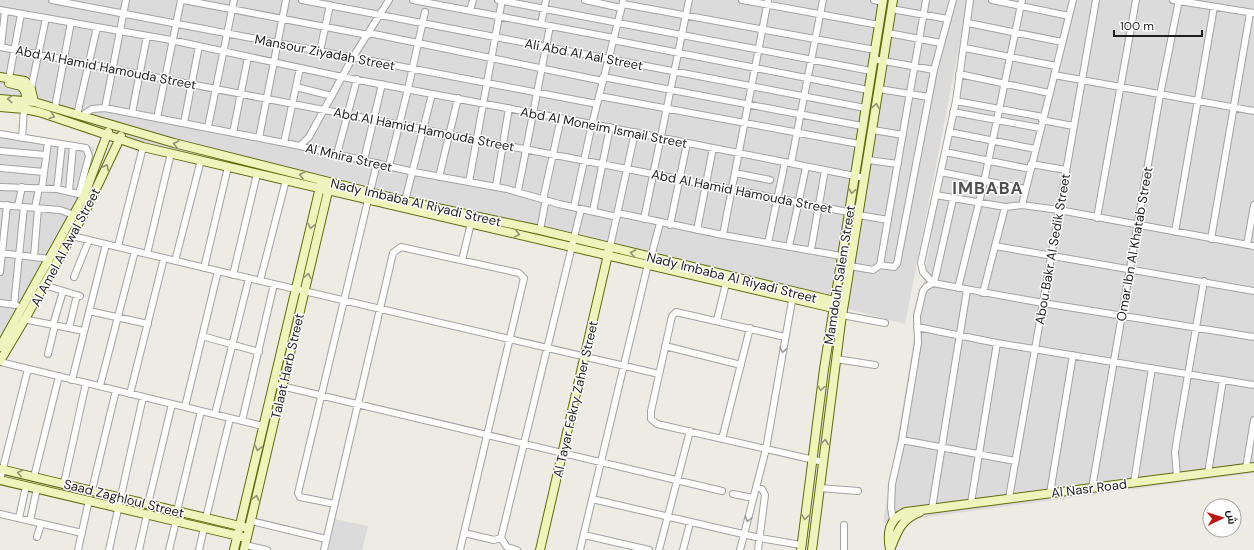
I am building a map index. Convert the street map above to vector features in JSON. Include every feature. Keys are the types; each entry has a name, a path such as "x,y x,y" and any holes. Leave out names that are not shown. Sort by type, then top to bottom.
{"main road":[{"name":"Mamdouh Salem Street","path":"812,550 842,315 893,0"},
{"name":"Mamdouh Salem Street","path":"801,547 824,369 882,1"},
{"path":"0,77 22,80 28,83 31,89 28,104"},
{"path":"0,82 21,86 25,91 28,104"},
{"name":"Nady Imbaba Al Riyadi Street","path":"0,99 55,107 124,130 471,223 573,242 834,305"},
{"name":"Nady Imbaba Al Riyadi Street","path":"0,107 28,104 54,116 106,136 143,147 257,174 286,180 325,185"},
{"name":"Al Amel Al Awal Street","path":"0,362 21,318 24,306 74,215 110,125"},
{"name":"Al Amel Al Awal Street","path":"0,347 44,285 72,236 124,130"},
{"name":"Talaat Harb Street","path":"234,550 296,289 325,185"},
{"name":"Talaat Harb Street","path":"245,544 304,291 325,185"},
{"name":"Nady Imbaba Al Riyadi Street","path":"369,196 405,201 540,230 573,242"},
{"name":"Al Tayar Fekry Zaher Street","path":"540,550 609,251"},
{"name":"Nady Imbaba Al Riyadi Street","path":"650,261 726,283 793,295"},
{"path":"824,369 835,371"},
{"name":"Al Nasr Road","path":"893,520 906,512 932,508 1251,468"},
{"name":"Saad Zaghloul Street","path":"1,469 240,526 250,524"},
{"name":"Saad Zaghloul Street","path":"0,480 238,536 245,544"},
{"path":"890,550 899,527 905,520 932,508"},
{"path":"890,550 888,535 893,520"}],"street":[{"name":"Mansour Ziyadah Street","path":"52,0 85,3 123,13 597,104"},
{"path":"105,108 126,0"},
{"path":"156,118 171,40 182,0 369,34 542,69 671,90 862,126"},
{"path":"208,127 234,0"},
{"path":"259,138 286,0"},
{"name":"Ali Abd Al Aal Street","path":"302,0 865,108"},
{"path":"300,146 309,137 353,57 381,15 389,0"},
{"path":"413,0 541,24 678,53 868,90"},
{"path":"470,11 473,0"},
{"path":"469,182 501,0 871,71"},
{"path":"541,24 546,0"},
{"path":"585,0 622,4 875,50"},
{"path":"644,219 690,0"},
{"path":"742,0 768,2 820,15 879,26"},
{"path":"768,243 777,198 797,133 823,0"},
{"path":"874,0 882,1"},
{"path":"880,265 926,0"},
{"path":"850,266 872,270 880,265 894,267 897,264 934,70 953,0"},
{"path":"970,0 965,48 959,74 956,101 921,266 925,275 933,283 967,290 1254,337"},
{"path":"992,0 1021,3 1069,16"},
{"path":"1022,205 1042,118 1073,0"},
{"name":"Abou Bakr Al Sedik Street","path":"1009,498 1096,0"},
{"path":"1098,218 1136,0"},
{"path":"1177,0 1252,13 1211,238"},
{"name":"Omar Ibn Al Khatab Street","path":"1092,488 1177,0"},
{"path":"723,235 768,2"},
{"path":"958,288 984,182 1021,3"},
{"path":"574,207 592,124 622,4"},
{"path":"320,51 330,5"},
{"path":"1174,232 1214,7"},
{"path":"891,9 948,19"},
{"path":"0,47 3,11"},
{"name":"Abd Al Moneim Ismail Street","path":"3,11 171,40 342,77 610,127 865,178"},
{"path":"389,166 400,125 425,12"},
{"path":"9,78 21,14"},
{"path":"31,89 46,18"},
{"path":"55,107 71,22"},
{"path":"968,23 1062,42"},
{"path":"518,191 550,26"},
{"path":"79,115 97,27"},
{"path":"888,33 941,43"},
{"path":"132,113 147,36"},
{"path":"184,123 199,46"},
{"name":"Abd Al Hamid Hamouda Street","path":"0,47 15,48 266,99 848,212"},
{"path":"965,48 1056,66"},
{"path":"234,133 248,57"},
{"path":"873,59 934,70"},
{"path":"284,143 300,68"},
{"path":"959,74 1049,93"},
{"path":"1054,75 1254,111"},
{"path":"337,154 357,79"},
{"path":"364,160 382,84"},
{"path":"296,87 332,96"},
{"path":"879,89 929,97"},
{"path":"405,201 414,172 432,94"},
{"path":"599,96 859,144"},
{"path":"439,177 458,98"},
{"path":"956,101 1042,118 1073,126"},
{"path":"22,138 28,104"},
{"name":"Al Mnira Street","path":"79,115 92,109 105,108 208,127 414,172 496,186 581,209 644,219 841,256"},
{"path":"496,186 508,108"},
{"path":"953,112 1040,128"},
{"path":"540,230 553,154 561,118"},
{"path":"592,211 610,127"},
{"path":"872,130 902,135"},
{"path":"609,251 635,132"},
{"path":"949,132 1035,149"},
{"path":"0,134 86,148 89,153 82,195 57,189 0,187"},
{"path":"34,257 36,208 44,172 48,142"},
{"path":"670,224 687,143"},
{"path":"57,189 62,144"},
{"path":"69,191 73,146"},
{"path":"118,246 143,147"},
{"path":"697,230 713,148"},
{"path":"0,151 46,155"},
{"path":"945,152 988,161 1066,170"},
{"path":"147,254 172,153"},
{"path":"176,261 201,160"},
{"path":"868,160 898,164"},
{"path":"335,504 300,497 298,494 377,163"},
{"path":"204,268 228,167"},
{"path":"789,247 806,167"},
{"path":"0,168 44,172"},
{"path":"810,250 825,170"},
{"path":"941,172 984,182 1025,189"},
{"path":"735,173 770,180"},
{"path":"233,275 257,174"},
{"path":"260,281 286,180"},
{"path":"14,305 19,255 22,187"},
{"path":"936,195 1005,207 1022,205 1059,210 1254,246"},
{"path":"893,520 891,490 902,440 918,343 917,316 923,291 926,287 933,283 953,199"},
{"path":"0,205 60,210 74,215"},
{"path":"0,272 7,205"},
{"path":"1247,244 1254,205"},
{"path":"983,293 1005,207"},
{"path":"517,550 507,547 501,538 581,209"},
{"path":"859,215 888,220"},
{"path":"462,260 471,223"},
{"path":"580,550 660,223"},
{"path":"72,236 118,246 218,272 344,299 659,374"},
{"path":"74,277 89,240"},
{"path":"72,380 106,244"},
{"path":"995,246 1130,268 1254,291"},
{"path":"324,550 359,406 393,253 398,248 404,247 522,275 524,282 460,550"},
{"path":"100,386 135,251"},
{"path":"1,253 50,259"},
{"path":"130,394 164,258"},
{"path":"185,407 218,272"},
{"path":"215,414 249,278"},
{"path":"1177,477 1175,452 1204,281"},
{"path":"717,320 726,283"},
{"path":"242,421 274,284"},
{"path":"44,285 79,295 69,328"},
{"path":"48,354 63,290"},
{"path":"932,508 967,290"},
{"path":"740,550 766,449 793,295"},
{"path":"0,303 24,306"},
{"path":"89,310 148,324"},
{"path":"785,337 717,320 676,312 672,316 665,346 651,415 652,419 657,424 823,462"},
{"path":"842,315 885,323"},
{"path":"21,318 84,330"},
{"path":"917,327 997,343 1254,385"},
{"path":"722,438 750,328"},
{"path":"202,336 259,352"},
{"path":"971,503 997,343"},
{"path":"665,346 741,365"},
{"path":"1050,493 1073,355"},
{"path":"836,360 875,365"},
{"path":"0,362 263,426"},
{"path":"1134,482 1152,368"},
{"path":"0,480 1,469 28,369"},
{"path":"34,477 58,376"},
{"path":"1208,473 1223,380"},
{"path":"64,483 86,383"},
{"path":"273,384 359,406 722,491"},
{"path":"92,490 116,390"},
{"path":"109,550 143,397"},
{"path":"148,504 172,404"},
{"path":"177,511 201,411"},
{"path":"206,518 230,418"},
{"path":"1251,468 1254,420"},
{"path":"660,550 690,431"},
{"path":"902,440 1016,461"},
{"path":"19,518 26,486"},
{"path":"756,487 762,489 766,495 758,550"},
{"path":"30,521 37,488"},
{"path":"819,488 858,492"},
{"path":"733,494 753,498"},
{"path":"592,499 668,518 801,547"},
{"path":"78,550 90,500"},
{"path":"0,514 82,533"},
{"path":"139,550 147,514"},
{"path":"169,550 176,521"},
{"path":"683,550 690,523"},
{"path":"37,537 41,524"},
{"path":"250,524 326,539"},
{"path":"844,525 844,550"},
{"path":"199,550 204,528"},
{"path":"464,534 494,540 501,538"},
{"path":"584,535 649,550"},
{"path":"245,544 267,550"}],"shaded area":[{"path":"0,0 966,0 964,22 905,324 813,300 126,139 93,124 38,107 23,104 0,105"},
{"path":"971,0 1254,0 1254,473 883,523"},
{"path":"0,132 95,147 82,192 0,339"},
{"path":"335,519 368,526 362,550 328,550"}],"district":[{"name":"IMBABA","path":"988,188"}]}
